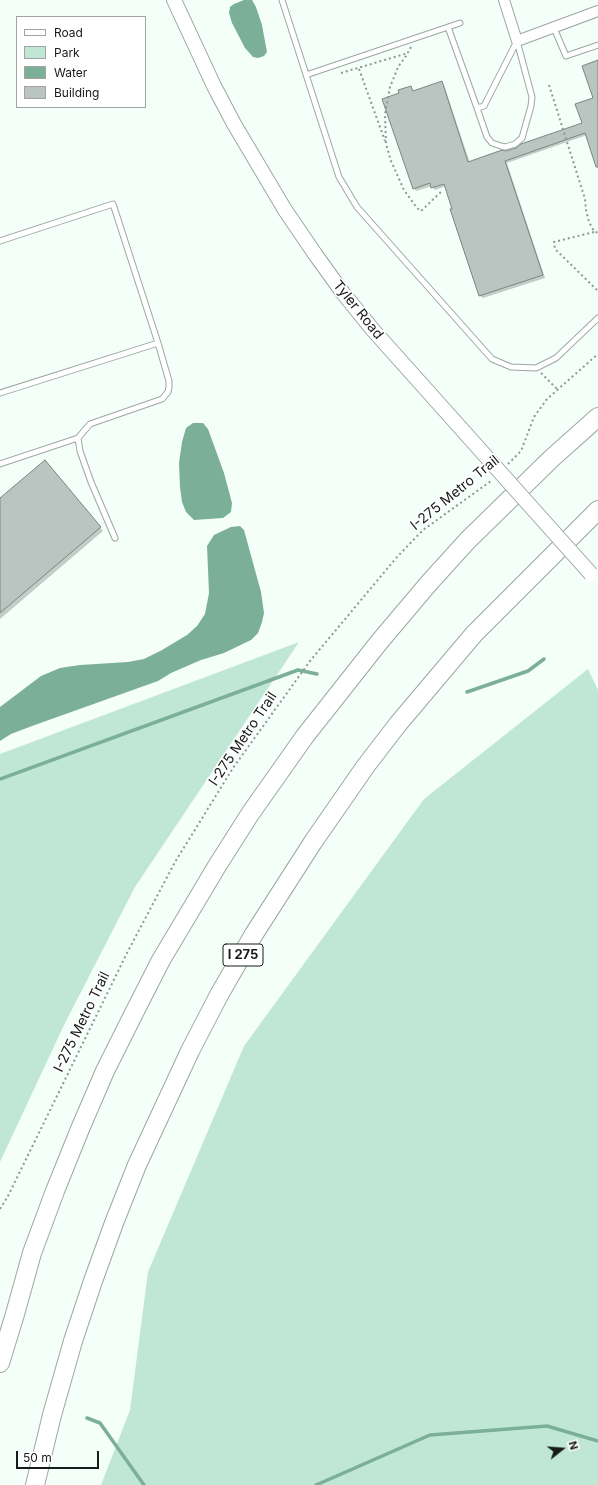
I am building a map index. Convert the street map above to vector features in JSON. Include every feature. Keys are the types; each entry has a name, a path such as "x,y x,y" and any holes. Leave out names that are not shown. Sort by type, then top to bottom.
{"highway":[{"path":"0,1363 32,1253 55,1191 105,1071 132,1015 169,946 216,866 250,814 305,736 384,635 468,540 552,458 598,417"},
{"name":"I 275","path":"35,1485 52,1415 73,1341 93,1281 126,1194 163,1108 190,1051 254,934 317,836 365,767 398,724 474,634 598,510"}],"street":[{"name":"Tyler Road","path":"174,0 211,80 234,124 281,204 314,254 373,330 595,578"},
{"path":"504,0 517,41 598,11"}],"lane":[{"path":"282,0 339,177 357,207 492,359 511,367 536,368 556,358 598,318"},
{"path":"306,75 460,23"},
{"path":"448,27 487,137 492,142 505,147 515,144 522,138 531,106 532,97 517,41"},
{"path":"554,28 566,56 598,45"},
{"path":"477,108 484,106 517,41"},
{"path":"0,241 112,204 169,381 166,396 156,402 90,424 78,438 0,464"},
{"path":"0,393 158,343"},
{"path":"78,438 80,451 91,482 115,538"}],"path":[{"path":"386,144 385,114 390,87 398,67 408,53 414,39"},
{"path":"341,73 359,69 408,53"},
{"path":"359,69 391,161 404,190 417,208 421,211 443,190"},
{"path":"549,85 585,199 588,222 594,232"},
{"path":"598,233 594,232 554,242 555,249 598,291"},
{"name":"I-275 Metro Trail","path":"505,467 522,450 534,418 547,399 598,354"},
{"path":"536,368 558,390"},
{"name":"I-275 Metro Trail","path":"0,1209 8,1196 127,953 175,862 233,768 295,680 396,557 423,530 494,478"}],"green space":[{"path":"299,642 135,887 64,1025 0,1162 0,754"},
{"path":"588,669 598,690 598,1485 101,1485 130,1410 148,1272 244,1046 424,799"}],"water":[{"path":"244,0 252,0 262,25 267,52 264,56 258,58 253,57 245,48 232,23 229,13 230,7"},
{"path":"193,423 203,423 208,429 224,473 232,503 231,512 223,518 194,520 186,512 182,502 179,463 186,428"},
{"path":"240,526 244,530 261,592 264,613 258,633 251,640 224,653 201,660 171,673 158,681 32,726 11,734 0,741 0,707 41,676 60,668 80,665 128,662 144,659 187,635 197,626 205,614 209,593 207,546 214,535 231,527"}],"building":[{"path":"598,60 598,167 596,167 585,133 505,161 543,275 479,296 450,209 452,209 444,184 431,188 430,183 413,189 382,99 399,93 398,90 411,86 413,91 442,81 468,162 502,150 506,151 516,148 521,144 582,123 575,104 593,98 582,66"},
{"path":"45,460 101,527 0,613 0,498"}],"waterway":[{"path":"467,692 528,671 544,659"},
{"path":"0,779 298,670 317,674"},
{"path":"87,1418 100,1423 144,1485"},
{"path":"316,1485 430,1435 547,1426 598,1441"}]}
